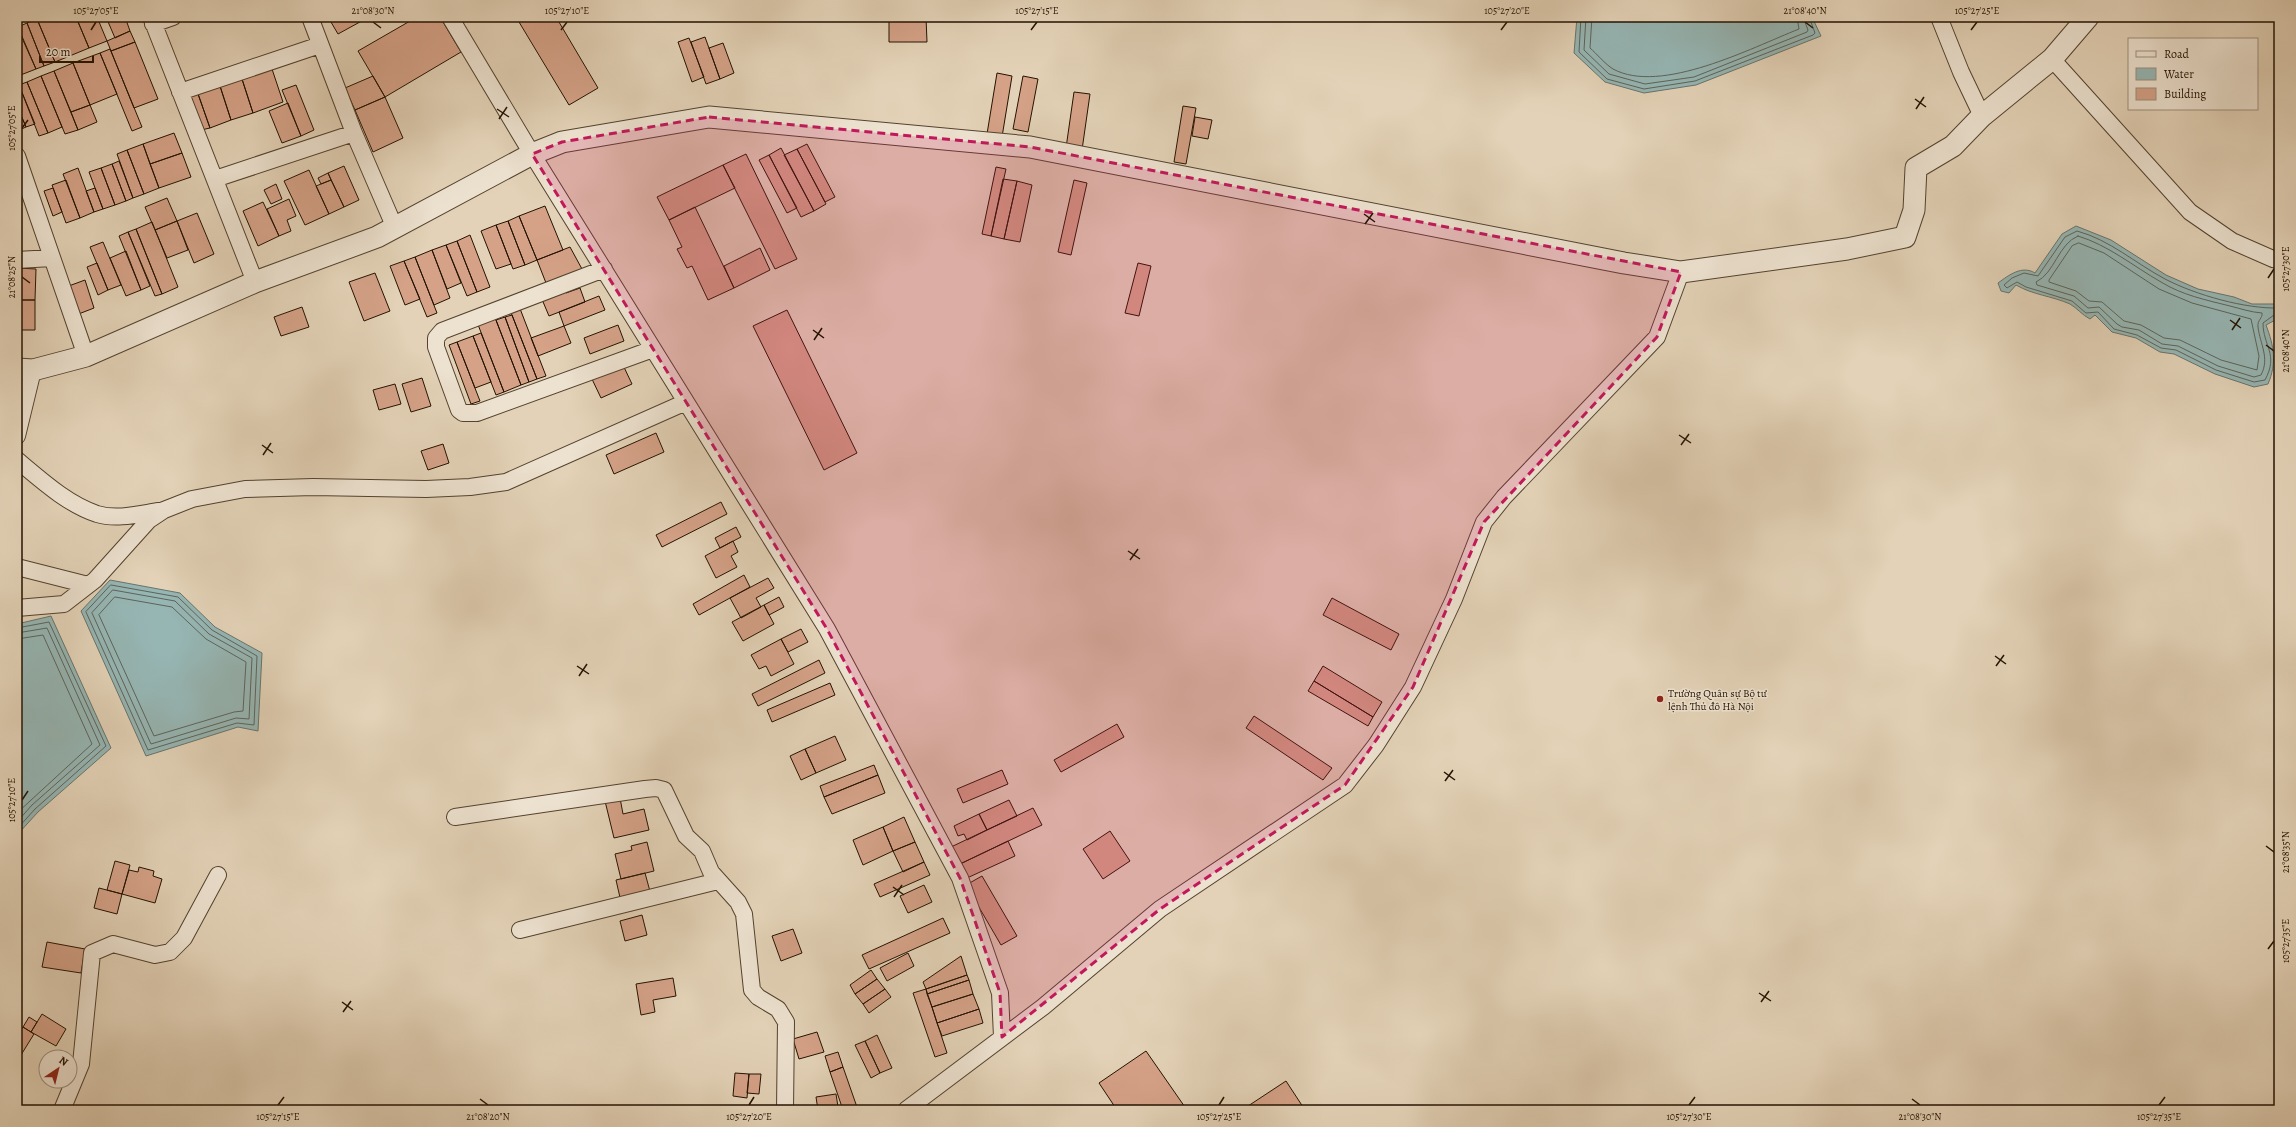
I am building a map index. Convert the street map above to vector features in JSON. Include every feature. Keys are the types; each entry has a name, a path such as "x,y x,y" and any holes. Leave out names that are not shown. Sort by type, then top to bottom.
{"street":[{"path":"173,17 152,20 255,282"},
{"path":"310,17 354,133 395,228"},
{"path":"450,17 532,154 827,629 960,878 1000,993 1002,1037"},
{"path":"1939,17 1961,72 1982,116"},
{"path":"17,436 25,370 86,356 255,282 377,237 532,154 562,142 710,117 1030,147 1624,263 1681,272 1846,249 1905,237 1914,210 1916,168 1953,146 1982,116 2052,59 2088,17"},
{"path":"180,92 320,45"},
{"path":"2052,59 2190,212 2232,241 2273,260 2279,260"},
{"path":"214,179 354,133"},
{"path":"18,161 86,356"},
{"path":"17,260 52,258"},
{"path":"604,269 442,331 436,338 436,347 459,410 463,413 477,413 653,349"},
{"path":"906,1110 1043,1006 1160,909 1304,814 1345,785 1376,745 1413,687 1454,598 1484,522 1504,497 1657,336 1681,272"},
{"path":"17,460 67,498 97,514 124,516 164,510 192,499 245,488 470,487 506,482 686,402"},
{"path":"17,608 64,604 95,580 140,528 164,510"},
{"path":"17,567 88,585"},
{"path":"455,817 656,788 664,790 686,836 702,851 718,881 738,902 744,914 752,990 758,997 778,1009 786,1022 785,1110"},
{"path":"62,1110 81,1064 92,954 113,944 155,955 170,952 184,938 218,875"},
{"path":"520,930 718,881"}],"highlighted area":[{"path":"709,117 1030,147 1681,272 1657,337 1484,522 1413,687 1345,785 1160,909 1002,1037 1000,993 960,878 827,629 532,154 562,142"}],"water":[{"path":"1577,17 1812,17 1821,36 1696,85 1644,93 1605,82 1574,53"},
{"path":"2076,226 2111,240 2166,275 2198,289 2234,297 2252,304 2279,304 2279,318 2266,325 2273,347 2273,369 2268,384 2254,387 2215,374 2174,354 2160,352 2136,338 2112,332 2095,315 2090,319 2070,304 2063,301 2029,291 2016,285 2009,293 2001,291 1998,283 2011,274 2025,270 2035,273 2062,234"},
{"path":"110,580 180,593 215,627 262,653 258,731 238,727 146,756 81,611"},
{"path":"51,616 111,748 38,812 17,835 17,624"}],"building":[{"path":"42,17 76,17 89,48 55,62 37,19"},
{"path":"76,17 97,17 107,41 89,48"},
{"path":"106,17 125,17 130,31 115,38"},
{"path":"328,17 369,17 338,34"},
{"path":"417,17 440,17 461,52 385,97 358,51"},
{"path":"516,17 556,17 598,88 569,105"},
{"path":"889,17 926,17 927,42 889,42"},
{"path":"37,19 55,62 44,66 27,23"},
{"path":"27,23 44,66 36,69 18,27"},
{"path":"17,27 36,69 18,76 17,73"},
{"path":"130,31 135,42 111,51 107,41"},
{"path":"705,37 720,79 706,84 691,42"},
{"path":"689,38 704,77 692,82 678,42"},
{"path":"135,42 158,99 134,108 111,51"},
{"path":"723,43 734,73 720,79 709,48"},
{"path":"110,49 142,127 132,131 100,53"},
{"path":"100,53 117,94 90,105 73,63"},
{"path":"73,63 90,105 71,112 54,71"},
{"path":"271,66 283,102 253,113 241,76"},
{"path":"54,71 78,130 65,134 41,76"},
{"path":"997,73 1012,76 1002,137 987,134"},
{"path":"41,76 62,127 48,133 27,82"},
{"path":"241,76 253,113 231,120 219,83"},
{"path":"373,76 385,97 355,110 345,88"},
{"path":"1023,76 1038,79 1028,132 1013,129"},
{"path":"27,82 48,133 39,136 19,85"},
{"path":"219,83 231,120 210,128 197,91"},
{"path":"19,85 35,124 26,127 17,106 17,86"},
{"path":"296,85 314,130 301,136 282,90"},
{"path":"197,91 210,128 201,130 188,93"},
{"path":"1074,92 1090,94 1082,150 1066,148"},
{"path":"385,97 403,138 373,152 355,110"},
{"path":"288,103 301,136 282,143 269,111"},
{"path":"90,105 97,122 78,130 71,112"},
{"path":"17,106 26,127 17,131"},
{"path":"1183,106 1196,108 1186,164 1174,162"},
{"path":"1195,117 1212,120 1208,139 1192,136"},
{"path":"174,133 182,153 150,164 143,144"},
{"path":"143,144 159,188 144,194 127,150"},
{"path":"807,144 835,197 825,202 797,149"},
{"path":"781,148 814,211 801,217 769,155"},
{"path":"797,149 826,204 814,211 784,155"},
{"path":"127,150 144,194 133,198 117,154"},
{"path":"182,153 191,177 159,188 150,164"},
{"path":"746,154 797,259 775,269 723,165"},
{"path":"769,155 797,208 787,213 759,160"},
{"path":"119,161 133,198 126,201 112,164"},
{"path":"112,164 126,201 115,205 101,168"},
{"path":"723,165 735,188 669,220 657,197"},
{"path":"344,166 359,200 344,207 328,173"},
{"path":"996,167 1006,169 991,236 982,234"},
{"path":"78,168 94,212 80,218 63,174"},
{"path":"101,168 115,205 103,209 89,172"},
{"path":"309,170 329,214 305,225 284,181"},
{"path":"328,173 331,180 321,184 318,178"},
{"path":"1003,179 1017,181 1004,239 991,236"},
{"path":"66,180 80,218 66,223 52,185"},
{"path":"331,180 344,207 329,214 316,186"},
{"path":"1074,180 1087,183 1071,255 1058,252"},
{"path":"1017,181 1032,185 1020,242 1004,239"},
{"path":"276,184 282,199 271,204 264,190"},
{"path":"53,188 62,212 53,216 44,191"},
{"path":"95,188 103,209 94,212 86,191"},
{"path":"167,198 177,221 155,230 145,207"},
{"path":"289,199 296,216 287,220 291,231 279,236 267,209"},
{"path":"263,202 279,236 258,246 243,211"},
{"path":"545,206 563,250 537,260 519,216"},
{"path":"695,207 734,288 708,300 692,266 687,268 677,249 682,247 669,220"},
{"path":"197,213 214,254 194,263 177,221"},
{"path":"519,216 537,260 525,265 508,221"},
{"path":"177,221 188,250 167,258 155,230"},
{"path":"508,221 525,265 513,269 496,225"},
{"path":"152,222 178,287 162,294 136,229"},
{"path":"496,225 511,264 496,269 481,231"},
{"path":"136,229 162,294 155,296 128,232"},
{"path":"128,232 150,286 141,290 119,236"},
{"path":"470,235 490,287 477,292 457,241"},
{"path":"457,241 477,292 467,296 446,245"},
{"path":"103,242 121,285 108,290 90,247"},
{"path":"446,245 461,283 447,289 432,250"},
{"path":"570,247 582,269 546,283 537,260"},
{"path":"760,248 770,270 734,288 724,266"},
{"path":"432,250 450,298 434,305 415,257"},
{"path":"126,251 141,290 126,296 110,258"},
{"path":"415,257 437,313 427,317 404,261"},
{"path":"404,261 420,299 405,305 390,266"},
{"path":"97,263 108,290 98,295 87,267"},
{"path":"1138,263 1151,266 1139,316 1125,313"},
{"path":"17,268 36,269 35,300 17,300"},
{"path":"375,273 390,311 364,321 349,282"},
{"path":"85,280 94,308 76,315 66,287"},
{"path":"564,288 566,293 580,288 585,302 549,316 541,297"},
{"path":"599,296 605,310 564,326 559,312"},
{"path":"17,300 35,300 35,330 17,330"},
{"path":"519,306 546,376 537,379 510,310"},
{"path":"302,307 309,327 281,336 274,317"},
{"path":"787,310 857,453 824,470 753,326"},
{"path":"494,315 521,385 504,392 477,322"},
{"path":"512,315 537,379 529,382 505,317"},
{"path":"505,317 529,382 521,385 496,320"},
{"path":"618,325 624,341 590,354 584,338"},
{"path":"564,326 571,343 538,356 531,338"},
{"path":"481,333 504,392 496,395 473,336"},
{"path":"473,336 491,382 475,388 457,342"},
{"path":"457,342 480,401 471,404 449,345"},
{"path":"622,363 632,384 601,398 591,377"},
{"path":"422,378 431,406 411,412 402,384"},
{"path":"395,384 401,404 379,410 373,390"},
{"path":"656,433 664,452 614,474 606,455"},
{"path":"443,444 449,463 428,470 421,451"},
{"path":"721,502 727,514 662,547 656,535"},
{"path":"736,527 741,537 720,548 715,538"},
{"path":"733,541 738,552 731,556 737,567 716,578 705,556"},
{"path":"744,575 750,587 699,615 693,604"},
{"path":"768,578 774,588 756,598 761,607 741,618 730,598"},
{"path":"779,597 784,607 769,615 764,605"},
{"path":"1332,598 1399,634 1391,650 1323,615"},
{"path":"764,605 774,624 743,641 732,622"},
{"path":"801,629 808,642 788,652 781,639"},
{"path":"781,639 794,664 771,676 766,666 759,669 751,655"},
{"path":"819,660 825,673 758,706 752,694"},
{"path":"1323,666 1382,702 1373,717 1314,681"},
{"path":"1314,681 1373,717 1368,726 1308,691"},
{"path":"830,683 835,695 772,722 767,710"},
{"path":"1254,716 1332,768 1323,780 1246,728"},
{"path":"1117,724 1124,737 1061,772 1054,760"},
{"path":"835,736 846,760 816,773 805,749"},
{"path":"805,749 816,773 801,780 790,756"},
{"path":"874,765 878,775 824,797 820,786"},
{"path":"1002,770 1008,784 963,803 957,789"},
{"path":"878,775 885,793 832,814 824,797"},
{"path":"620,798 623,814 644,809 649,830 614,838 605,801"},
{"path":"1009,800 1017,816 987,830 979,814"},
{"path":"1033,808 1042,825 960,864 951,847"},
{"path":"979,814 987,830 967,840 964,834 958,836 954,826"},
{"path":"904,817 915,842 893,851 883,827"},
{"path":"883,827 893,851 863,865 853,840"},
{"path":"1110,831 1130,861 1103,879 1083,849"},
{"path":"1008,841 1015,856 967,878 960,864"},
{"path":"647,842 654,871 621,879 615,854 632,850 631,846"},
{"path":"915,842 924,862 903,872 893,851"},
{"path":"115,861 130,865 122,894 107,890"},
{"path":"924,862 930,875 880,897 874,884"},
{"path":"139,867 154,871 153,876 162,879 155,903 122,894 129,870 138,872"},
{"path":"645,873 651,895 621,902 616,880"},
{"path":"982,876 1017,936 1001,945 966,885"},
{"path":"924,885 932,902 908,913 900,896"},
{"path":"99,888 122,894 117,914 94,908"},
{"path":"642,915 647,935 625,941 620,921"},
{"path":"943,918 950,933 869,969 862,955"},
{"path":"793,929 802,953 781,961 772,936"},
{"path":"47,942 85,949 81,973 42,967"},
{"path":"908,953 914,966 887,981 880,968"},
{"path":"961,956 967,975 926,989 923,982"},
{"path":"871,970 877,979 855,994 850,985"},
{"path":"967,975 969,980 927,994 926,989"},
{"path":"673,978 676,996 653,1000 655,1012 641,1015 636,984"},
{"path":"877,979 885,989 863,1004 855,994"},
{"path":"969,980 973,994 932,1007 927,994"},
{"path":"885,989 891,997 869,1013 863,1004"},
{"path":"926,989 947,1053 935,1057 913,993"},
{"path":"973,994 979,1009 937,1023 932,1007"},
{"path":"979,1009 983,1023 942,1036 937,1023"},
{"path":"42,1014 66,1029 56,1046 31,1032"},
{"path":"29,1017 37,1022 31,1032 23,1027"},
{"path":"23,1027 34,1034 21,1055 17,1053 17,1036"},
{"path":"817,1032 824,1052 799,1059 793,1039"},
{"path":"877,1035 892,1068 880,1073 865,1041"},
{"path":"865,1041 880,1073 871,1078 855,1045"},
{"path":"1146,1051 1187,1110 1117,1110 1099,1083"},
{"path":"838,1052 843,1067 830,1072 825,1056"},
{"path":"843,1067 858,1110 843,1110 830,1072"},
{"path":"735,1073 749,1074 747,1098 733,1096"},
{"path":"749,1074 761,1074 759,1094 747,1093"},
{"path":"1286,1081 1305,1110 1242,1110"},
{"path":"836,1094 838,1107 818,1110 816,1097"}],"place":[{"name":"Trường Quân sự Bộ tư lệnh Thủ đô Hà Nội","path":"1660,699"}]}
